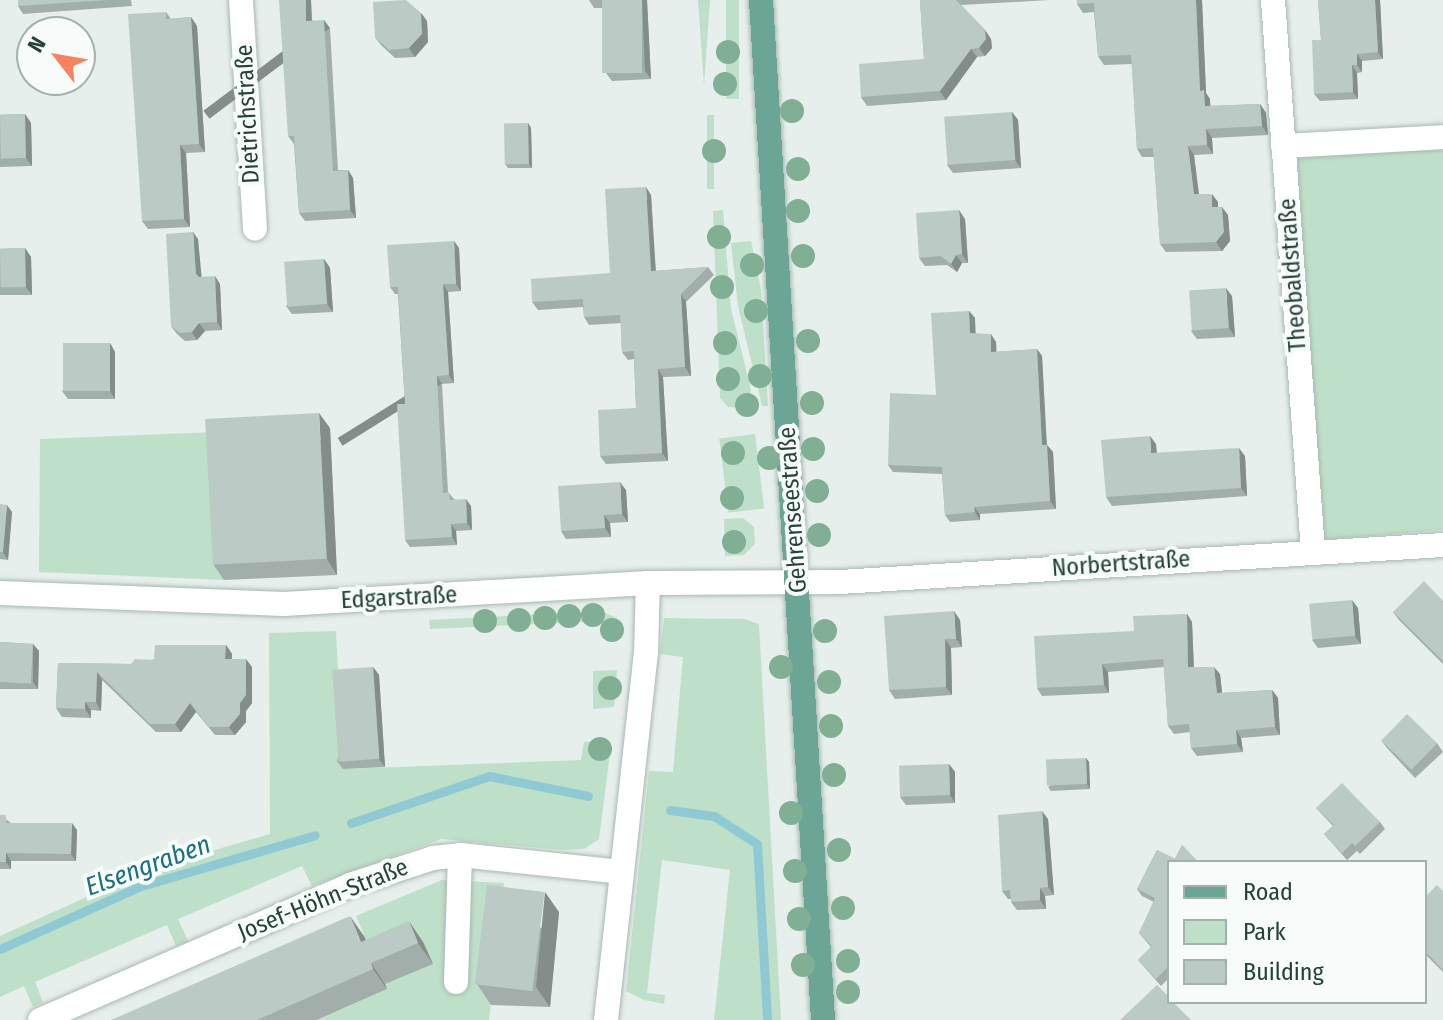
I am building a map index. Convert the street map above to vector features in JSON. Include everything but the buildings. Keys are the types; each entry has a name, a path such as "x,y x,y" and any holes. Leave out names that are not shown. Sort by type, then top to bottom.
{"main road":[{"name":"Gehrenseestraße","path":"761,0 823,1020"}],"street":[{"name":"Dietrichstraße","path":"241,0 255,229"},
{"name":"Theobaldstraße","path":"1273,0 1313,551"},
{"path":"1283,146 1443,137"},
{"name":"Norbertstraße","path":"798,584 1443,545"},
{"name":"Edgarstraße","path":"0,593 284,604 648,583 798,584"},
{"path":"606,1020 646,653 648,583"},
{"path":"456,982 460,855"},
{"name":"Josef-Höhn-Straße","path":"40,1020 350,885 411,864 460,855 621,872"}],"green space":[{"path":"698,0 710,0 704,86"},
{"path":"726,0 739,0 739,99 726,99"},
{"path":"707,115 714,115 714,189 707,189"},
{"path":"1443,145 1443,530 1319,540 1296,153"},
{"path":"723,210 731,309 750,385 752,409 728,407 720,398 713,211"},
{"path":"751,241 761,290 768,406 762,406 738,306 731,243"},
{"path":"216,432 224,580 39,572 40,439"},
{"path":"755,434 764,508 728,513 719,438"},
{"path":"743,518 754,527 755,544 744,555 725,556 724,519"},
{"path":"601,611 617,618 622,636 603,637 602,621 430,629 429,620"},
{"path":"664,618 744,619 759,624 781,1020 714,1020 730,870 662,860 647,993 665,995 664,1004 644,1000 626,991 649,771 673,772 683,657 660,654"},
{"path":"336,631 343,769 581,760 584,742 604,741 611,746 599,839 584,849 564,850 441,839 312,886 302,866 178,919 188,941 176,946 167,925 35,982 43,1002 33,1007 24,986 0,997 0,936 149,869 270,834 269,633"},
{"path":"617,670 614,707 593,709 593,671"},
{"path":"442,880 504,883 489,1020 318,1020 387,989 356,916"}],"waterway":[{"name":"Elsengraben","path":"351,823 489,776 588,796"},
{"name":"Elsengraben","path":"670,810 714,816 757,844 767,1020"},
{"name":"Elsengraben","path":"0,949 141,886 315,835"}]}
